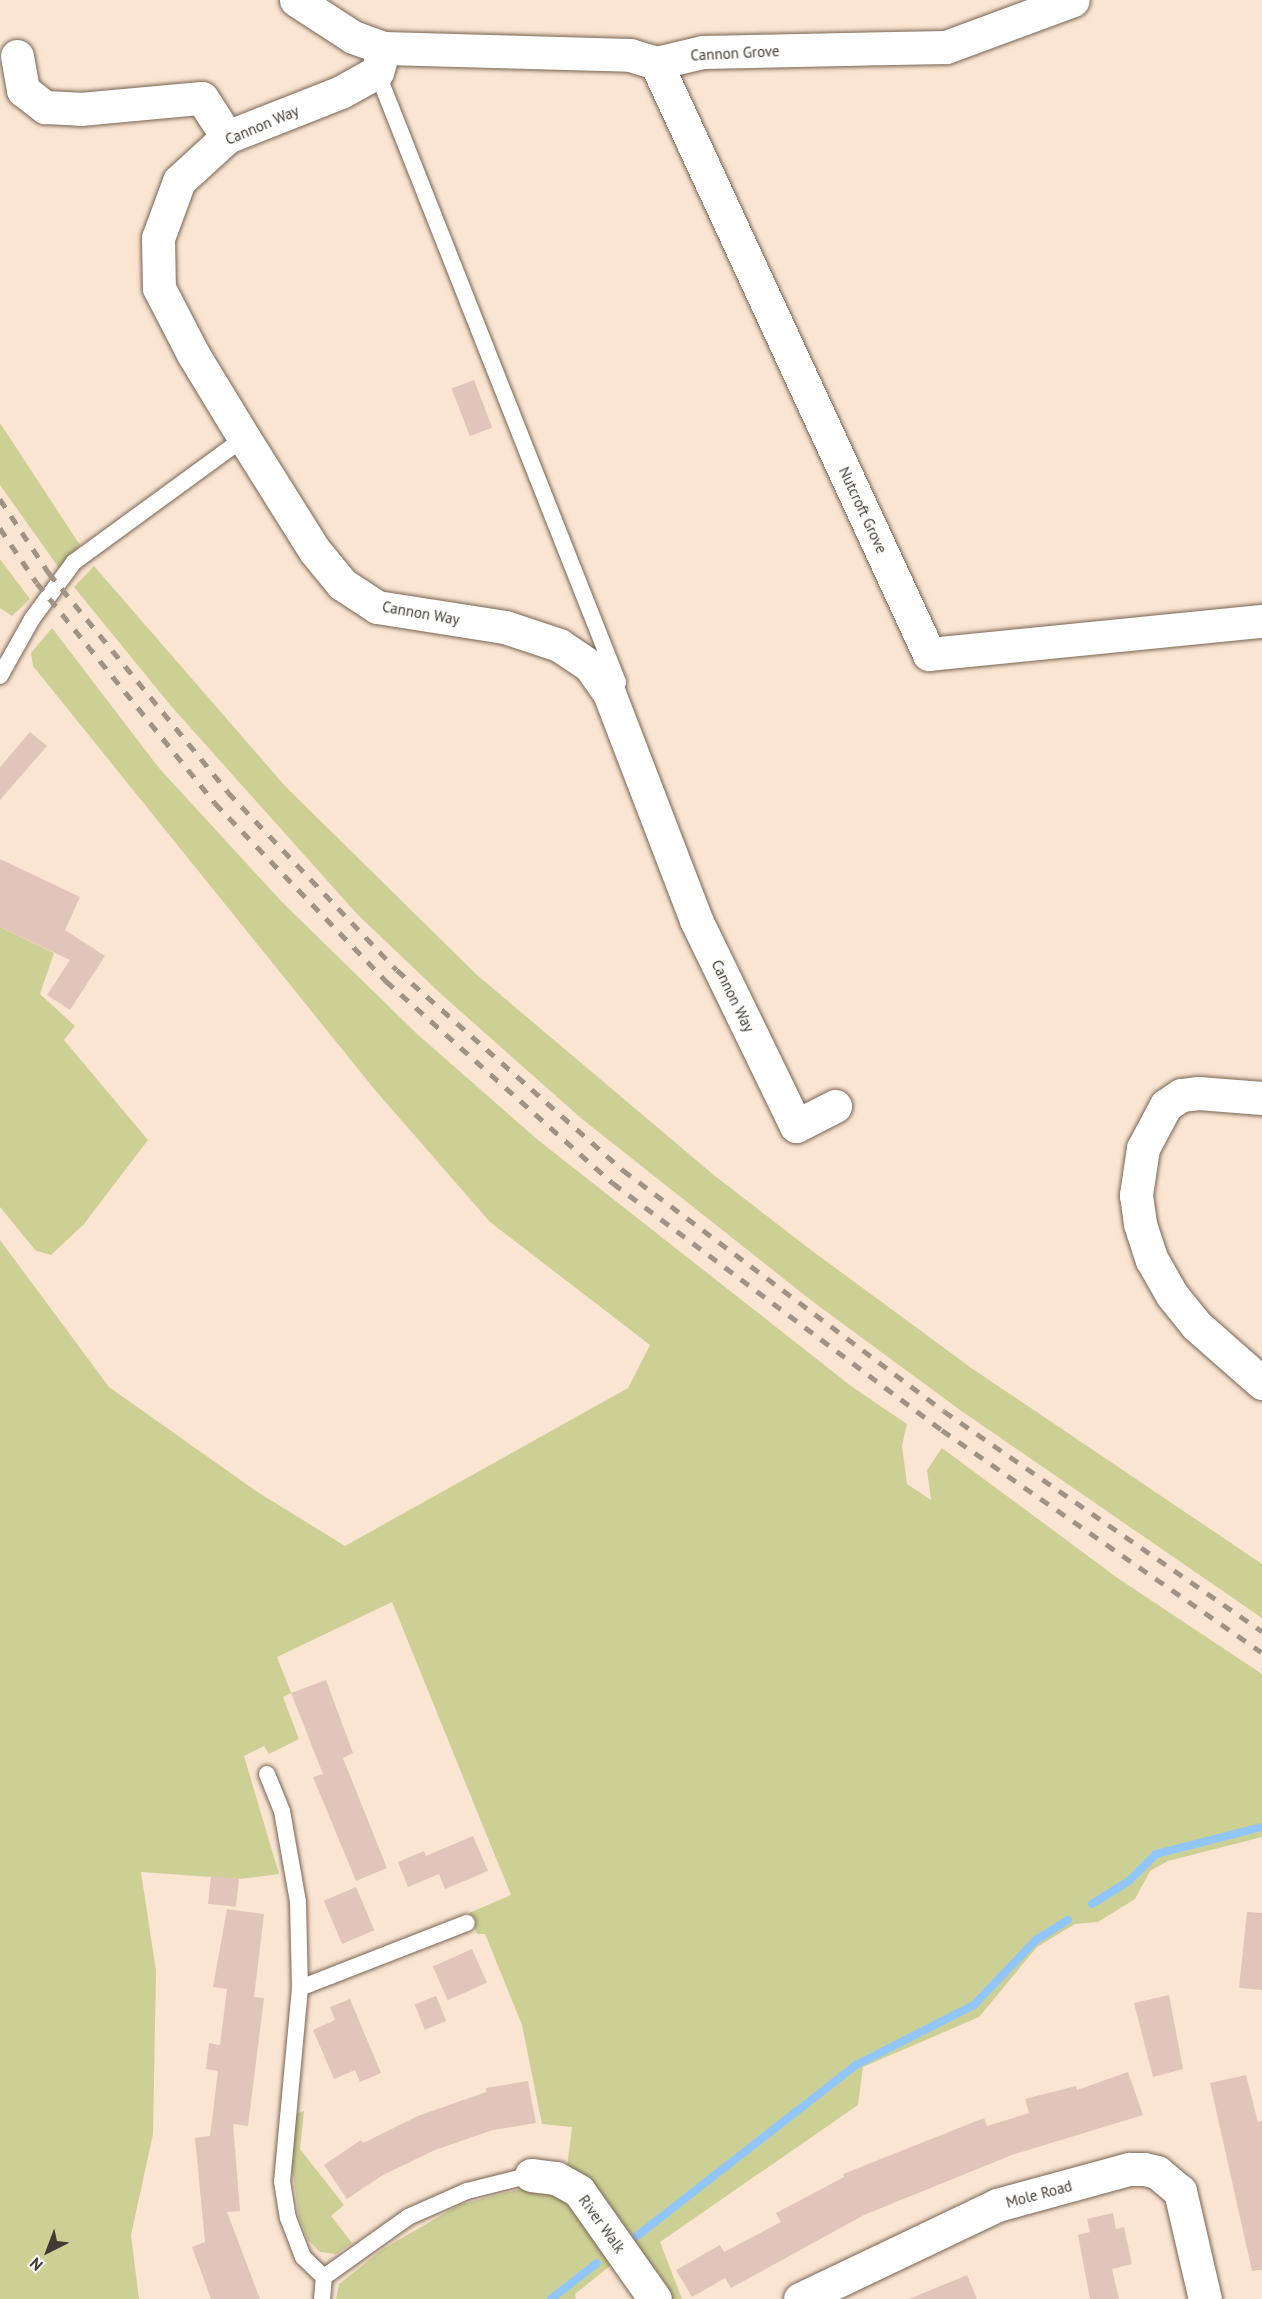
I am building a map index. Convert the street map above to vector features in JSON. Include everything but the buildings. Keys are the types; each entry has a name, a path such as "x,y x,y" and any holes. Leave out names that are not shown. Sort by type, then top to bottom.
{"street":[{"name":"Cannon Grove","path":"296,0 353,37 380,60 630,55 656,63 703,52 946,47 1073,0"},
{"path":"17,56 22,90 45,107 80,109 202,98 226,138"},
{"name":"Cannon Way","path":"380,60 341,92 226,138 179,181 158,238 159,288 193,354 244,438 315,551 342,584 377,607 505,627 559,645 590,666 609,693 696,920 796,1126 835,1106"},
{"name":"Nutcroft Grove","path":"656,63 929,654 1262,621"},
{"path":"1262,1098 1198,1093 1181,1095 1166,1105 1143,1148 1136,1195 1140,1224 1152,1260 1172,1295 1196,1325 1262,1383"},
{"name":"Mole Road","path":"800,2299 996,2205 1129,2169 1157,2172 1180,2191 1205,2299"},
{"name":"River Walk","path":"531,2175 556,2178 579,2191 655,2299"}],"lane":[{"path":"380,60 618,682 609,693"},
{"path":"0,676 32,619 74,562 244,438"},
{"path":"267,1773 282,1811 298,1902 300,1988 282,2181 288,2218 303,2257 324,2277"},
{"path":"300,1988 467,1923"},
{"path":"322,2299 324,2277 408,2217 467,2191 531,2175"}],"green space":[{"path":"0,423 80,545 59,568 0,485"},
{"path":"0,559 30,599 12,616 0,608"},
{"path":"94,566 285,786 477,975 715,1176 811,1250 970,1367 1262,1564 1262,1618 960,1410 812,1301 582,1119 441,994 357,914 171,706 74,587"},
{"path":"52,628 159,768 282,902 416,1033 538,1140 851,1386 907,1424 902,1446 907,1484 931,1500 927,1470 942,1448 1119,1579 1262,1674 1262,1837 1168,1861 1150,1871 1135,1899 1098,1922 1075,1924 1037,1947 979,2017 863,2067 858,2105 660,2242 682,2299 668,2299 671,2292 656,2269 643,2265 567,2167 572,2127 542,2124 522,2025 485,1934 477,1934 469,1913 511,1895 392,1602 277,1657 291,1693 283,1697 299,1739 269,1754 264,1746 244,1756 279,1874 239,1879 141,1872 156,1971 153,2134 131,2235 139,2299 0,2299 0,1240 109,1387 259,1493 345,1546 628,1388 650,1345 490,1222 375,1090 33,666 31,653"},
{"path":"0,927 54,953 40,994 75,1026 64,1040 148,1140 84,1224 51,1255 36,1251 0,1207"},
{"path":"304,2111 300,2149 344,2205 331,2216 352,2243 336,2254 320,2252 308,2240 299,2217 292,2167 296,2114"},
{"path":"525,2188 545,2188 566,2203 615,2262 575,2294 576,2299 336,2299 339,2284 383,2249 459,2205"}],"waterway":[{"path":"1092,1904 1129,1881 1156,1854 1262,1827"},
{"path":"637,2236 856,2065 974,2005 1036,1940 1068,1920"},
{"path":"551,2299 597,2263"}],"railway":[{"path":"0,499 49,573 228,792 397,970 623,1170 944,1411 1262,1631"},
{"path":"0,528 37,583 215,803 386,981 613,1183 942,1430 1262,1652"}]}
